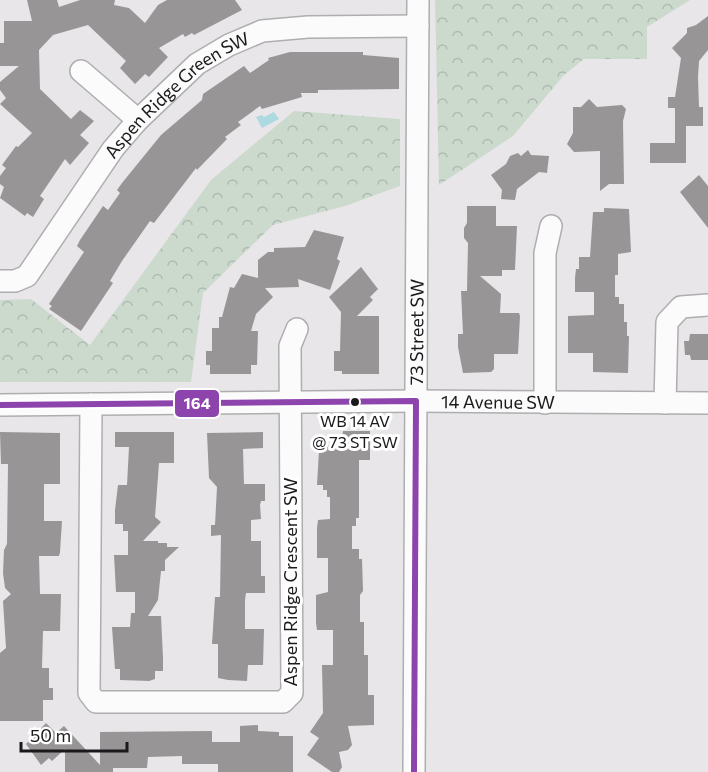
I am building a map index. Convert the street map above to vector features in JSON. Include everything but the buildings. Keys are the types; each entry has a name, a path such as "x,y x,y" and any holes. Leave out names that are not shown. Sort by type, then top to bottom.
{"street":[{"name":"73 Street SW","path":"414,772 418,0"},
{"name":"Aspen Ridge Green SW","path":"0,281 15,281 27,276 79,197 138,120 197,64 229,45 262,31 308,27 418,26"},
{"path":"81,71 138,120"},
{"path":"545,403 545,253 551,226"},
{"path":"665,403 667,321 681,308 708,306"},
{"path":"290,403 290,346 297,329"},
{"name":"14 Avenue SW","path":"0,405 416,401 708,403"},
{"name":"Aspen Ridge Crescent SW","path":"91,404 89,693 96,702 284,702 292,693 290,403"}],"green space":[{"path":"435,0 690,0 647,27 647,59 584,59 564,75 513,136 439,185"},
{"path":"294,111 400,119 400,186 345,206 273,225 203,293 191,382 0,382 0,300 31,299 90,345 211,180"}],"water":[{"path":"274,112 279,119 262,128 256,117 262,115 264,117"}],"transit line":[{"name":"164","path":"0,405 416,401 414,772"}],"place":[{"name":"WB 14 AV @ 73 ST SW","path":"355,402"}]}
